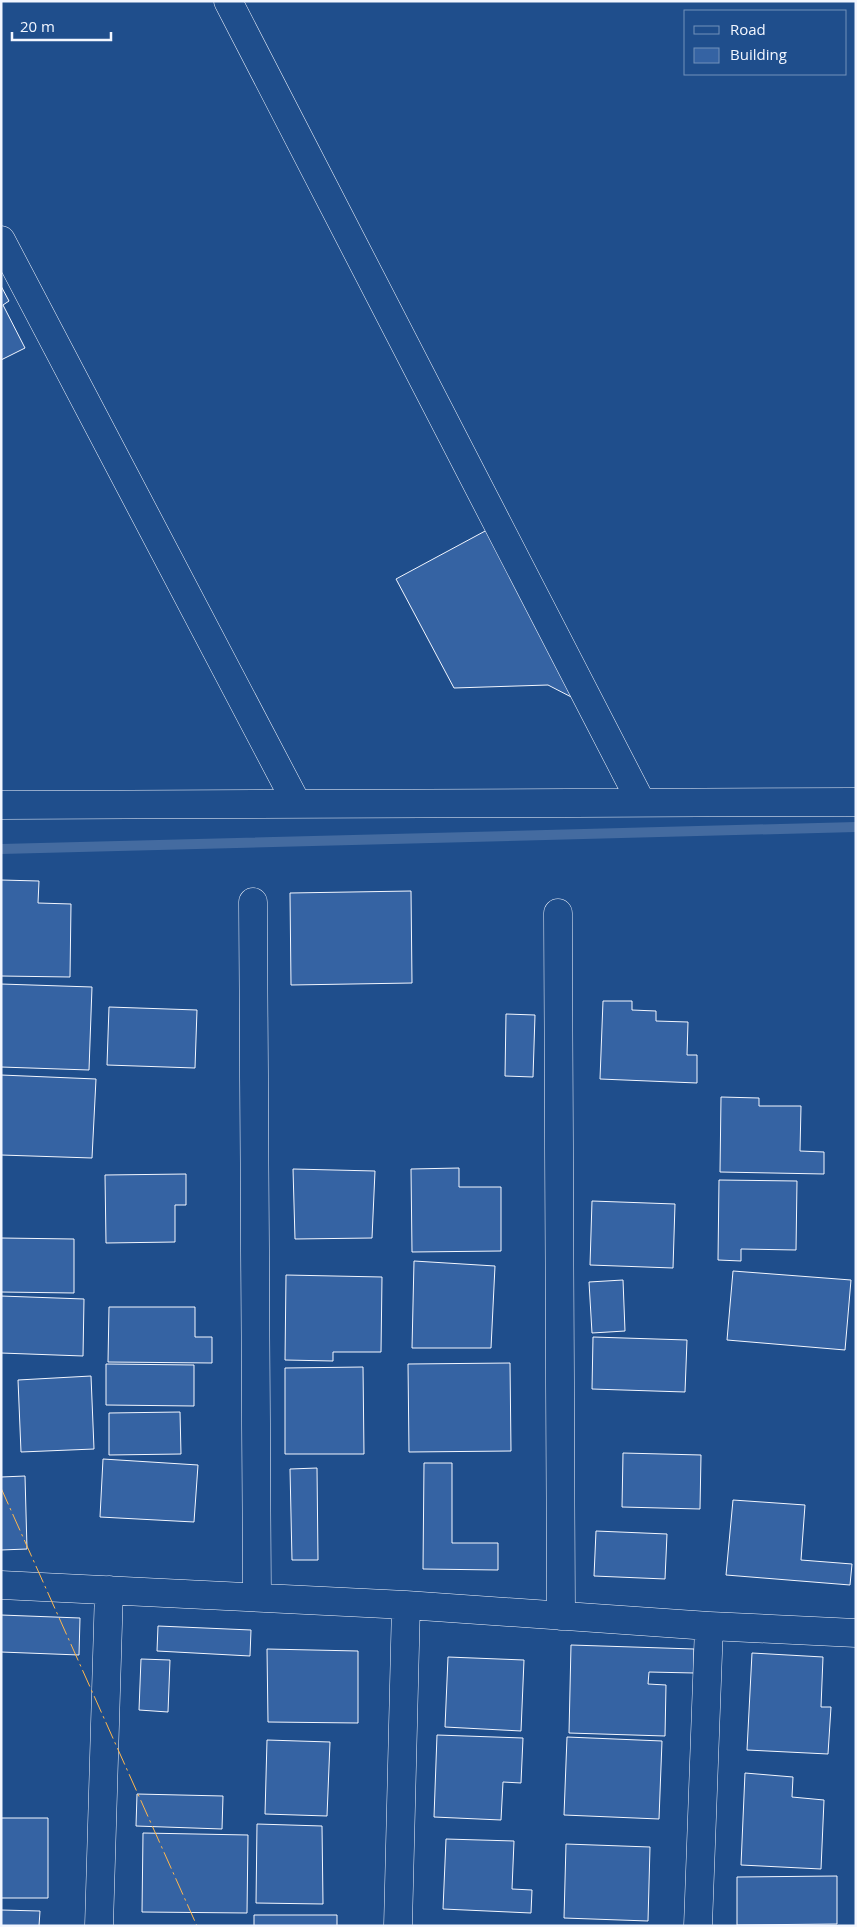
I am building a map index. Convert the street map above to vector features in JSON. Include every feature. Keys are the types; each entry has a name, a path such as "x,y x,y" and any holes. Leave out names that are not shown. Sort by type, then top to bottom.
{"street":[{"path":"228,1 641,802"},
{"path":"1,240 297,804"},
{"path":"1,805 856,802"},
{"path":"253,902 257,1597"},
{"path":"558,913 561,1616"},
{"path":"1,1585 406,1605 709,1626 856,1633"},
{"path":"99,1926 109,1590"},
{"path":"398,1926 406,1605"},
{"path":"698,1926 709,1626"}],"building":[{"path":"1,286 9,301 3,305 25,348 1,360"},
{"path":"487,530 579,701 548,685 454,688 396,579"},
{"path":"1,880 39,881 38,903 71,904 70,977 1,976"},
{"path":"411,891 412,983 291,985 290,893"},
{"path":"1,984 92,987 89,1070 1,1067"},
{"path":"603,1001 632,1001 632,1010 656,1011 656,1021 688,1022 687,1055 697,1055 697,1083 600,1079"},
{"path":"109,1007 197,1010 195,1068 107,1065"},
{"path":"506,1014 535,1015 533,1077 505,1076"},
{"path":"1,1075 96,1079 92,1158 1,1155"},
{"path":"721,1097 759,1098 759,1106 801,1106 800,1151 824,1152 824,1174 720,1172"},
{"path":"459,1168 459,1187 501,1187 501,1251 412,1252 411,1169"},
{"path":"293,1169 375,1171 372,1238 295,1239"},
{"path":"186,1174 186,1205 175,1205 175,1242 106,1243 105,1175"},
{"path":"719,1180 797,1181 796,1250 741,1249 741,1261 718,1260"},
{"path":"592,1201 675,1204 673,1268 590,1265"},
{"path":"1,1238 74,1239 74,1293 1,1292"},
{"path":"414,1261 495,1266 491,1348 412,1348"},
{"path":"733,1271 851,1280 845,1350 727,1340"},
{"path":"286,1275 382,1277 381,1352 333,1352 333,1361 285,1360"},
{"path":"623,1280 625,1331 592,1333 589,1282"},
{"path":"1,1296 84,1299 83,1356 1,1353"},
{"path":"109,1307 195,1307 195,1337 212,1337 212,1363 108,1362"},
{"path":"593,1337 687,1340 685,1392 592,1389"},
{"path":"510,1363 511,1451 409,1452 408,1364"},
{"path":"106,1364 194,1365 194,1406 106,1405"},
{"path":"363,1367 364,1454 285,1454 285,1368"},
{"path":"91,1376 94,1449 21,1452 18,1380"},
{"path":"180,1412 181,1454 109,1455 109,1413"},
{"path":"623,1453 701,1455 700,1509 622,1507"},
{"path":"103,1459 198,1465 194,1522 100,1517"},
{"path":"424,1463 452,1463 452,1543 498,1543 498,1570 423,1569"},
{"path":"317,1468 318,1560 292,1560 290,1469"},
{"path":"25,1476 27,1549 1,1550 1,1477"},
{"path":"733,1500 805,1505 801,1560 852,1564 850,1585 726,1575"},
{"path":"596,1531 667,1534 665,1579 594,1576"},
{"path":"1,1615 80,1618 79,1655 1,1652"},
{"path":"158,1626 251,1630 250,1656 157,1651"},
{"path":"571,1645 694,1649 694,1673 649,1672 648,1684 666,1685 665,1736 569,1733"},
{"path":"267,1649 358,1651 358,1723 268,1722"},
{"path":"752,1653 823,1657 821,1707 831,1707 828,1754 747,1750"},
{"path":"448,1657 524,1660 521,1731 445,1727"},
{"path":"141,1659 170,1660 168,1712 139,1710"},
{"path":"437,1735 523,1738 521,1783 503,1782 501,1820 434,1817"},
{"path":"567,1737 662,1741 659,1819 564,1815"},
{"path":"267,1740 330,1742 327,1816 265,1814"},
{"path":"745,1773 793,1777 792,1797 824,1800 821,1869 741,1865"},
{"path":"137,1794 223,1796 222,1829 136,1826"},
{"path":"1,1818 48,1818 48,1898 1,1898"},
{"path":"257,1824 322,1826 323,1904 256,1903"},
{"path":"143,1833 248,1835 247,1913 142,1912"},
{"path":"446,1839 514,1841 512,1889 532,1890 531,1913 443,1909"},
{"path":"566,1844 650,1847 648,1921 564,1918"},
{"path":"837,1876 837,1924 737,1925 737,1877"},
{"path":"1,1910 40,1911 39,1926 1,1926"},
{"path":"254,1915 337,1915 337,1926 254,1926"}],"waterway":[{"path":"1,849 856,827"}],"power":[{"path":"1,1488 197,1926"}]}
